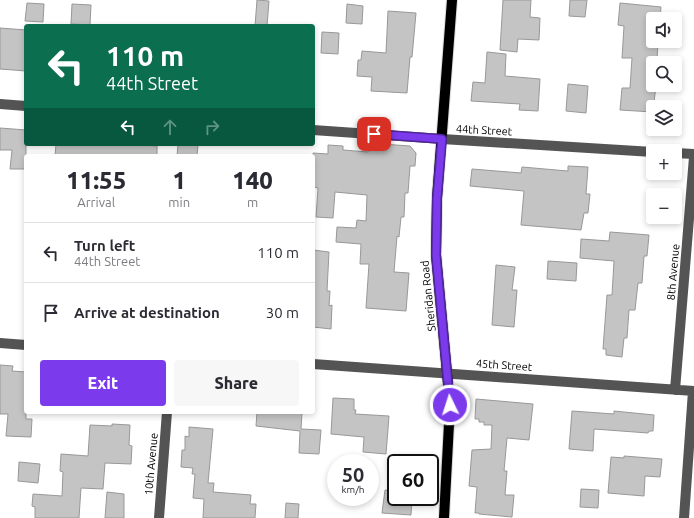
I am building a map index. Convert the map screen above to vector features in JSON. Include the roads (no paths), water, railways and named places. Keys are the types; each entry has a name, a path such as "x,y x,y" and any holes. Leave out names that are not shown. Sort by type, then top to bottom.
{"main road":[{"name":"Sheridan Road","path":"444,518 450,405 436,255 437,198 452,0"}],"street":[{"path":"0,104 24,106"},
{"name":"44th Street","path":"315,130 646,152"},
{"path":"682,154 694,156"},
{"name":"8th Avenue","path":"675,390 694,156"},
{"path":"0,343 24,345"},
{"name":"45th Street","path":"315,364 693,391"},
{"path":"684,518 693,391"},
{"name":"10th Avenue","path":"159,518 167,414"}]}
